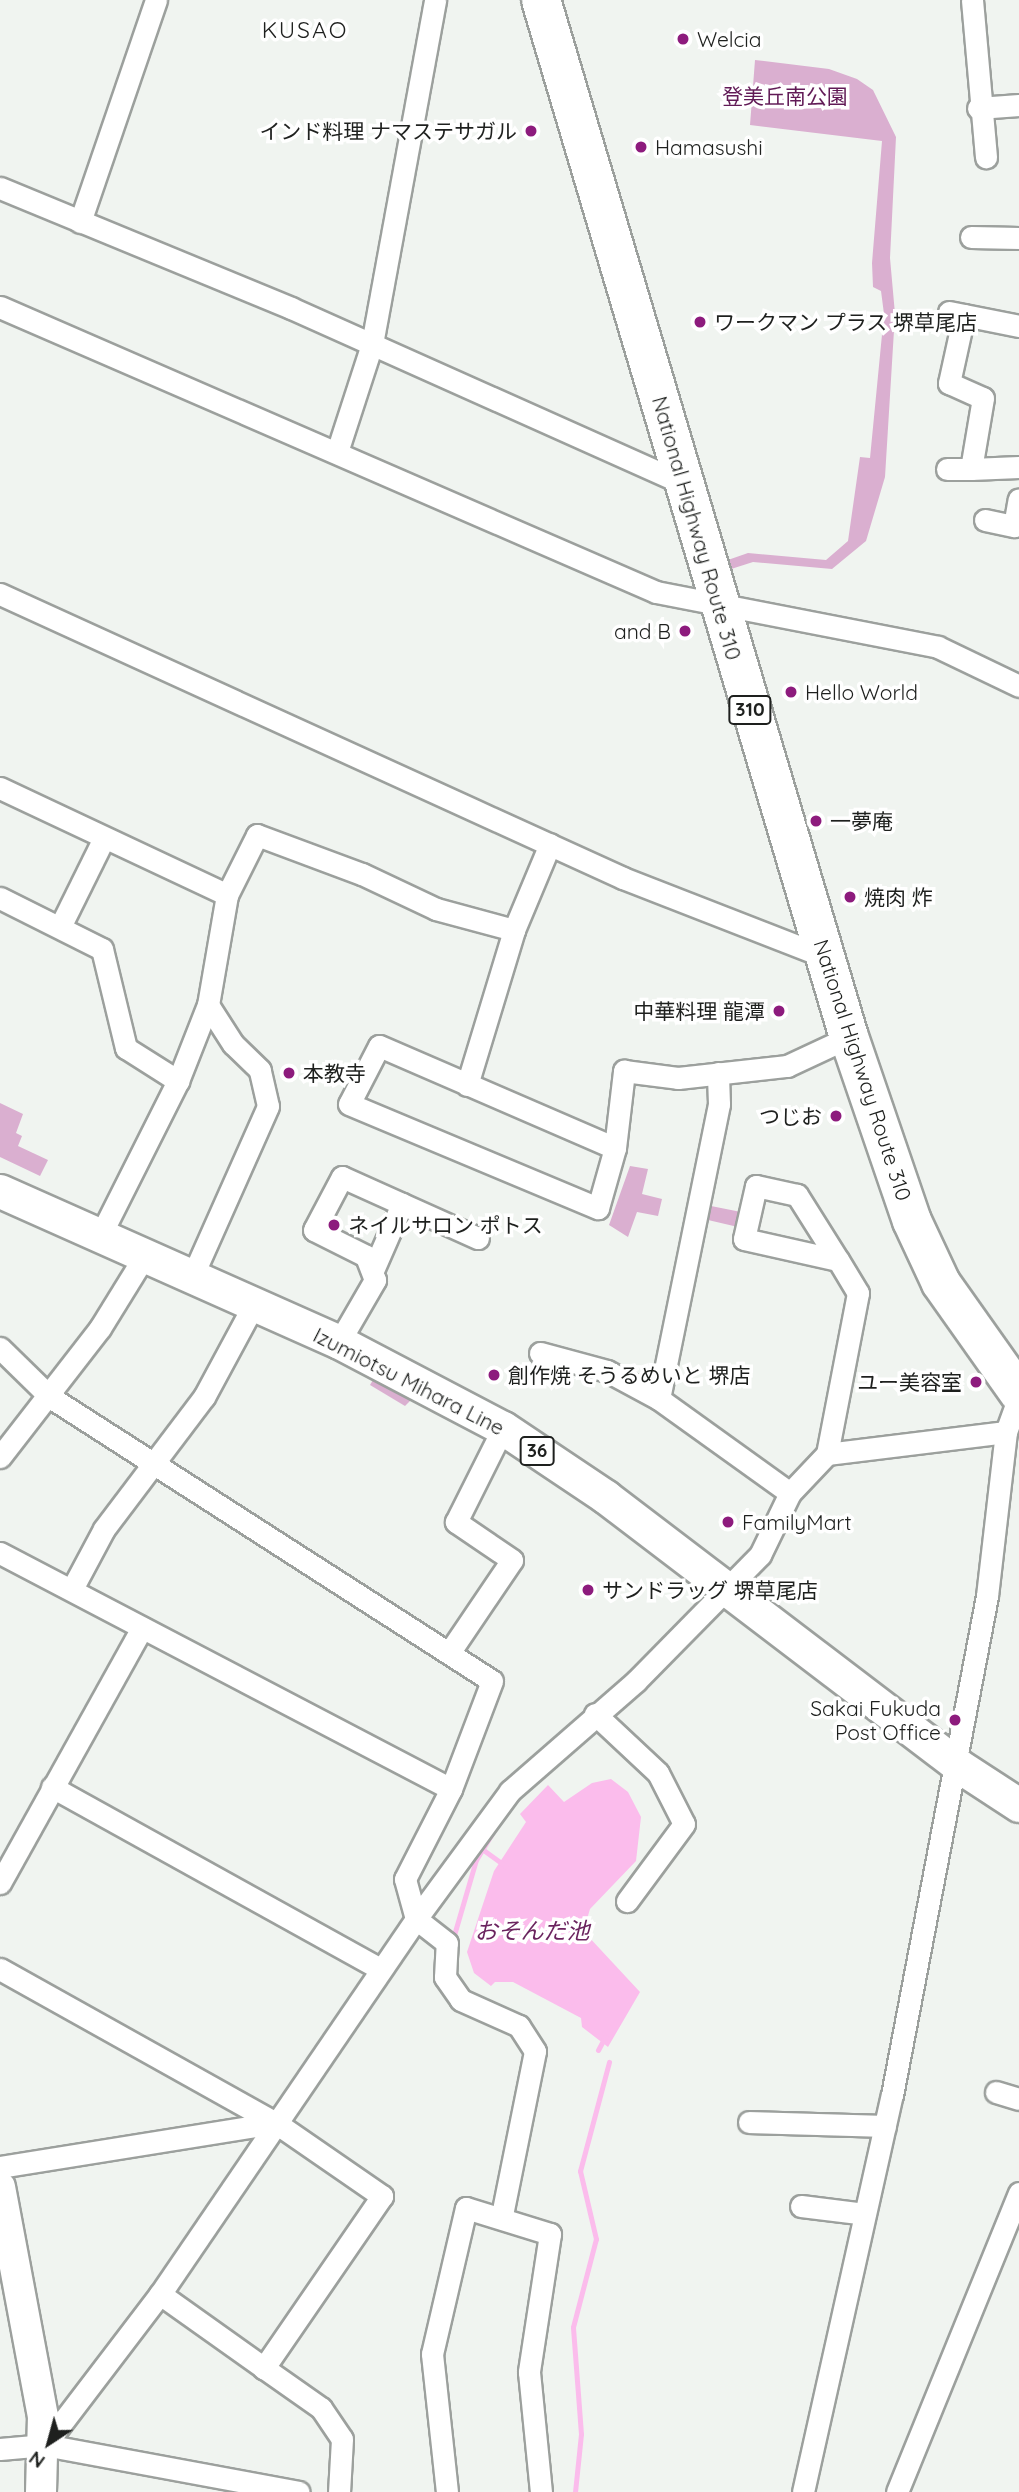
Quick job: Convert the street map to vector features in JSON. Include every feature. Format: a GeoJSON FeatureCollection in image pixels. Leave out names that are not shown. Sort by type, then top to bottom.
{"type":"FeatureCollection","features":[{"type":"Feature","properties":{"kind":"highway","name":"National Highway Route 310"},"geometry":{"type":"LineString","coordinates":[[541,0],[719,607],[849,1037],[918,1234],[941,1283],[1019,1394]]}},
{"type":"Feature","properties":{"kind":"main road","name":"Izumiotsu Mihara Line"},"geometry":{"type":"LineString","coordinates":[[0,1191],[339,1342],[503,1428],[606,1497],[956,1764],[1019,1805]]}},
{"type":"Feature","properties":{"kind":"street"},"geometry":{"type":"LineString","coordinates":[[80,222],[156,0]]}},
{"type":"Feature","properties":{"kind":"street"},"geometry":{"type":"LineString","coordinates":[[337,452],[372,344],[435,0]]}},
{"type":"Feature","properties":{"kind":"street"},"geometry":{"type":"LineString","coordinates":[[972,0],[978,108],[986,157]]}},
{"type":"Feature","properties":{"kind":"street"},"geometry":{"type":"LineString","coordinates":[[978,108],[1019,105]]}},
{"type":"Feature","properties":{"kind":"street"},"geometry":{"type":"LineString","coordinates":[[0,188],[372,344],[683,483]]}},
{"type":"Feature","properties":{"kind":"street"},"geometry":{"type":"LineString","coordinates":[[971,237],[1019,238]]}},
{"type":"Feature","properties":{"kind":"street"},"geometry":{"type":"LineString","coordinates":[[0,307],[337,452],[528,540],[656,592],[719,607],[938,647],[1019,687]]}},
{"type":"Feature","properties":{"kind":"street"},"geometry":{"type":"LineString","coordinates":[[971,470],[983,398],[950,383],[956,313],[1019,326]]}},
{"type":"Feature","properties":{"kind":"street"},"geometry":{"type":"LineString","coordinates":[[947,469],[1019,467]]}},
{"type":"Feature","properties":{"kind":"street"},"geometry":{"type":"LineString","coordinates":[[985,520],[1014,526],[1019,499]]}},
{"type":"Feature","properties":{"kind":"street"},"geometry":{"type":"LineString","coordinates":[[0,594],[550,844],[826,957]]}},
{"type":"Feature","properties":{"kind":"street"},"geometry":{"type":"LineString","coordinates":[[0,788],[227,895]]}},
{"type":"Feature","properties":{"kind":"street"},"geometry":{"type":"LineString","coordinates":[[100,1236],[178,1081],[208,1005],[226,921],[227,895],[257,835],[362,874],[436,909],[514,930]]}},
{"type":"Feature","properties":{"kind":"street"},"geometry":{"type":"LineString","coordinates":[[61,925],[104,838]]}},
{"type":"Feature","properties":{"kind":"street"},"geometry":{"type":"LineString","coordinates":[[467,1084],[514,930],[550,844]]}},
{"type":"Feature","properties":{"kind":"street"},"geometry":{"type":"LineString","coordinates":[[0,898],[61,925],[102,949],[126,1048],[178,1081]]}},
{"type":"Feature","properties":{"kind":"street"},"geometry":{"type":"LineString","coordinates":[[192,1277],[268,1106],[260,1070],[233,1044],[208,1005]]}},
{"type":"Feature","properties":{"kind":"street"},"geometry":{"type":"LineString","coordinates":[[615,1148],[379,1046],[349,1104],[598,1208],[615,1148],[624,1071],[678,1078],[786,1066],[849,1037]]}},
{"type":"Feature","properties":{"kind":"street"},"geometry":{"type":"LineString","coordinates":[[659,1399],[719,1104],[718,1073]]}},
{"type":"Feature","properties":{"kind":"street"},"geometry":{"type":"LineString","coordinates":[[374,1268],[366,1256],[314,1230],[342,1177],[478,1238]]}},
{"type":"Feature","properties":{"kind":"street"},"geometry":{"type":"LineString","coordinates":[[46,2445],[160,2294],[381,1969],[510,1791],[595,1714],[636,1681],[729,1589],[760,1555],[790,1493],[827,1454],[858,1293],[838,1260],[797,1195],[756,1186],[744,1239],[838,1260]]}},
{"type":"Feature","properties":{"kind":"street"},"geometry":{"type":"LineString","coordinates":[[339,1342],[368,1294],[374,1268],[402,1204]]}},
{"type":"Feature","properties":{"kind":"street"},"geometry":{"type":"LineString","coordinates":[[0,1457],[50,1396],[145,1255]]}},
{"type":"Feature","properties":{"kind":"street"},"geometry":{"type":"LineString","coordinates":[[72,1589],[104,1529],[204,1397],[254,1304]]}},
{"type":"Feature","properties":{"kind":"street"},"geometry":{"type":"LineString","coordinates":[[0,1348],[50,1396],[492,1681],[451,1789],[405,1879],[416,1919],[447,1944],[445,1977],[461,2000],[519,2026],[536,2051],[502,2215]]}},
{"type":"Feature","properties":{"kind":"street"},"geometry":{"type":"LineString","coordinates":[[540,1353],[607,1371],[659,1399],[790,1493]]}},
{"type":"Feature","properties":{"kind":"street"},"geometry":{"type":"LineString","coordinates":[[803,2492],[885,2126],[987,1596],[1006,1432],[1019,1394]]}},
{"type":"Feature","properties":{"kind":"street"},"geometry":{"type":"LineString","coordinates":[[449,1653],[512,1560],[456,1522],[503,1428]]}},
{"type":"Feature","properties":{"kind":"street"},"geometry":{"type":"LineString","coordinates":[[827,1454],[1006,1432]]}},
{"type":"Feature","properties":{"kind":"street"},"geometry":{"type":"LineString","coordinates":[[0,1553],[451,1789]]}},
{"type":"Feature","properties":{"kind":"street"},"geometry":{"type":"LineString","coordinates":[[0,1883],[142,1628]]}},
{"type":"Feature","properties":{"kind":"street"},"geometry":{"type":"LineString","coordinates":[[595,1714],[658,1773],[684,1824],[627,1901]]}},
{"type":"Feature","properties":{"kind":"street"},"geometry":{"type":"LineString","coordinates":[[52,1787],[381,1969]]}},
{"type":"Feature","properties":{"kind":"street"},"geometry":{"type":"LineString","coordinates":[[0,1969],[276,2123],[382,2196],[264,2368]]}},
{"type":"Feature","properties":{"kind":"street"},"geometry":{"type":"LineString","coordinates":[[996,2092],[1019,2099]]}},
{"type":"Feature","properties":{"kind":"street"},"geometry":{"type":"LineString","coordinates":[[749,2122],[885,2126]]}},
{"type":"Feature","properties":{"kind":"street"},"geometry":{"type":"LineString","coordinates":[[0,2167],[217,2129],[276,2123]]}},
{"type":"Feature","properties":{"kind":"street"},"geometry":{"type":"LineString","coordinates":[[0,2187],[46,2445],[41,2492]]}},
{"type":"Feature","properties":{"kind":"street"},"geometry":{"type":"LineString","coordinates":[[897,2492],[1019,2193]]}},
{"type":"Feature","properties":{"kind":"street"},"geometry":{"type":"LineString","coordinates":[[801,2206],[865,2214]]}},
{"type":"Feature","properties":{"kind":"street"},"geometry":{"type":"LineString","coordinates":[[447,2492],[432,2354],[466,2208],[502,2215],[550,2234],[529,2372],[541,2492]]}},
{"type":"Feature","properties":{"kind":"street"},"geometry":{"type":"LineString","coordinates":[[160,2294],[321,2408],[342,2439],[339,2492]]}},
{"type":"Feature","properties":{"kind":"street"},"geometry":{"type":"LineString","coordinates":[[0,2449],[46,2445],[299,2492]]}},
{"type":"Feature","properties":{"kind":"green space","name":"登美丘南公園"},"geometry":{"type":"Polygon","coordinates":[[[755,60],[829,69],[857,79],[873,90],[896,137],[890,258],[895,314],[885,477],[866,541],[832,569],[753,562],[728,570],[725,561],[748,553],[826,560],[848,541],[860,457],[870,458],[884,314],[881,291],[873,287],[872,263],[882,141],[750,125],[755,60]]]}},
{"type":"Feature","properties":{"kind":"green space"},"geometry":{"type":"Polygon","coordinates":[[[0,1103],[23,1114],[16,1133],[22,1136],[18,1146],[48,1160],[40,1176],[0,1157],[0,1103]]]}},
{"type":"Feature","properties":{"kind":"green space"},"geometry":{"type":"Polygon","coordinates":[[[630,1166],[648,1169],[642,1194],[662,1199],[658,1216],[637,1212],[628,1237],[609,1225],[630,1166]]]}},
{"type":"Feature","properties":{"kind":"green space"},"geometry":{"type":"Polygon","coordinates":[[[711,1206],[741,1212],[738,1227],[708,1220],[711,1206]]]}},
{"type":"Feature","properties":{"kind":"green space"},"geometry":{"type":"Polygon","coordinates":[[[377,1373],[418,1393],[405,1406],[370,1385],[377,1373]]]}},
{"type":"Feature","properties":{"kind":"water","name":"おそんだ池"},"geometry":{"type":"Polygon","coordinates":[[[611,1779],[628,1792],[641,1817],[636,1861],[590,1909],[585,1926],[587,1935],[640,1992],[608,2047],[582,2027],[581,2018],[513,1982],[495,1982],[491,1986],[474,1973],[467,1952],[494,1871],[526,1822],[520,1814],[548,1785],[564,1802],[592,1783],[611,1779]]]}},
{"type":"Feature","properties":{"kind":"waterway"},"geometry":{"type":"LineString","coordinates":[[454,1935],[476,1860],[494,1830]]}},
{"type":"Feature","properties":{"kind":"waterway"},"geometry":{"type":"LineString","coordinates":[[482,1849],[505,1866]]}},
{"type":"Feature","properties":{"kind":"waterway"},"geometry":{"type":"LineString","coordinates":[[598,2050],[605,2037]]}},
{"type":"Feature","properties":{"kind":"waterway"},"geometry":{"type":"LineString","coordinates":[[575,2492],[581,2434],[573,2327],[596,2239],[580,2171],[609,2062]]}},
{"type":"Feature","properties":{"kind":"place","name":"Welcia"},"geometry":{"type":"Point","coordinates":[683,39]}},
{"type":"Feature","properties":{"kind":"place","name":"インド料理 ナマステサガル"},"geometry":{"type":"Point","coordinates":[531,131]}},
{"type":"Feature","properties":{"kind":"place","name":"Hamasushi"},"geometry":{"type":"Point","coordinates":[641,147]}},
{"type":"Feature","properties":{"kind":"place","name":"ワークマン プラス 堺草尾店"},"geometry":{"type":"Point","coordinates":[700,322]}},
{"type":"Feature","properties":{"kind":"place","name":"and B"},"geometry":{"type":"Point","coordinates":[685,631]}},
{"type":"Feature","properties":{"kind":"place","name":"Hello World"},"geometry":{"type":"Point","coordinates":[791,692]}},
{"type":"Feature","properties":{"kind":"place","name":"一夢庵"},"geometry":{"type":"Point","coordinates":[816,821]}},
{"type":"Feature","properties":{"kind":"place","name":"焼肉 炸"},"geometry":{"type":"Point","coordinates":[850,897]}},
{"type":"Feature","properties":{"kind":"place","name":"中華料理 龍潭"},"geometry":{"type":"Point","coordinates":[779,1011]}},
{"type":"Feature","properties":{"kind":"place","name":"本教寺"},"geometry":{"type":"Point","coordinates":[289,1073]}},
{"type":"Feature","properties":{"kind":"place","name":"つじお"},"geometry":{"type":"Point","coordinates":[836,1116]}},
{"type":"Feature","properties":{"kind":"place","name":"ネイルサロン ポトス"},"geometry":{"type":"Point","coordinates":[334,1225]}},
{"type":"Feature","properties":{"kind":"place","name":"創作焼 そうるめいと 堺店"},"geometry":{"type":"Point","coordinates":[494,1375]}},
{"type":"Feature","properties":{"kind":"place","name":"ユー美容室"},"geometry":{"type":"Point","coordinates":[976,1382]}},
{"type":"Feature","properties":{"kind":"place","name":"FamilyMart"},"geometry":{"type":"Point","coordinates":[728,1522]}},
{"type":"Feature","properties":{"kind":"place","name":"サンドラッグ 堺草尾店"},"geometry":{"type":"Point","coordinates":[588,1590]}},
{"type":"Feature","properties":{"kind":"place","name":"Sakai Fukuda Post Office"},"geometry":{"type":"Point","coordinates":[955,1720]}},
{"type":"Feature","properties":{"kind":"district","name":"KUSAO"},"geometry":{"type":"Point","coordinates":[305,30]}}]}
